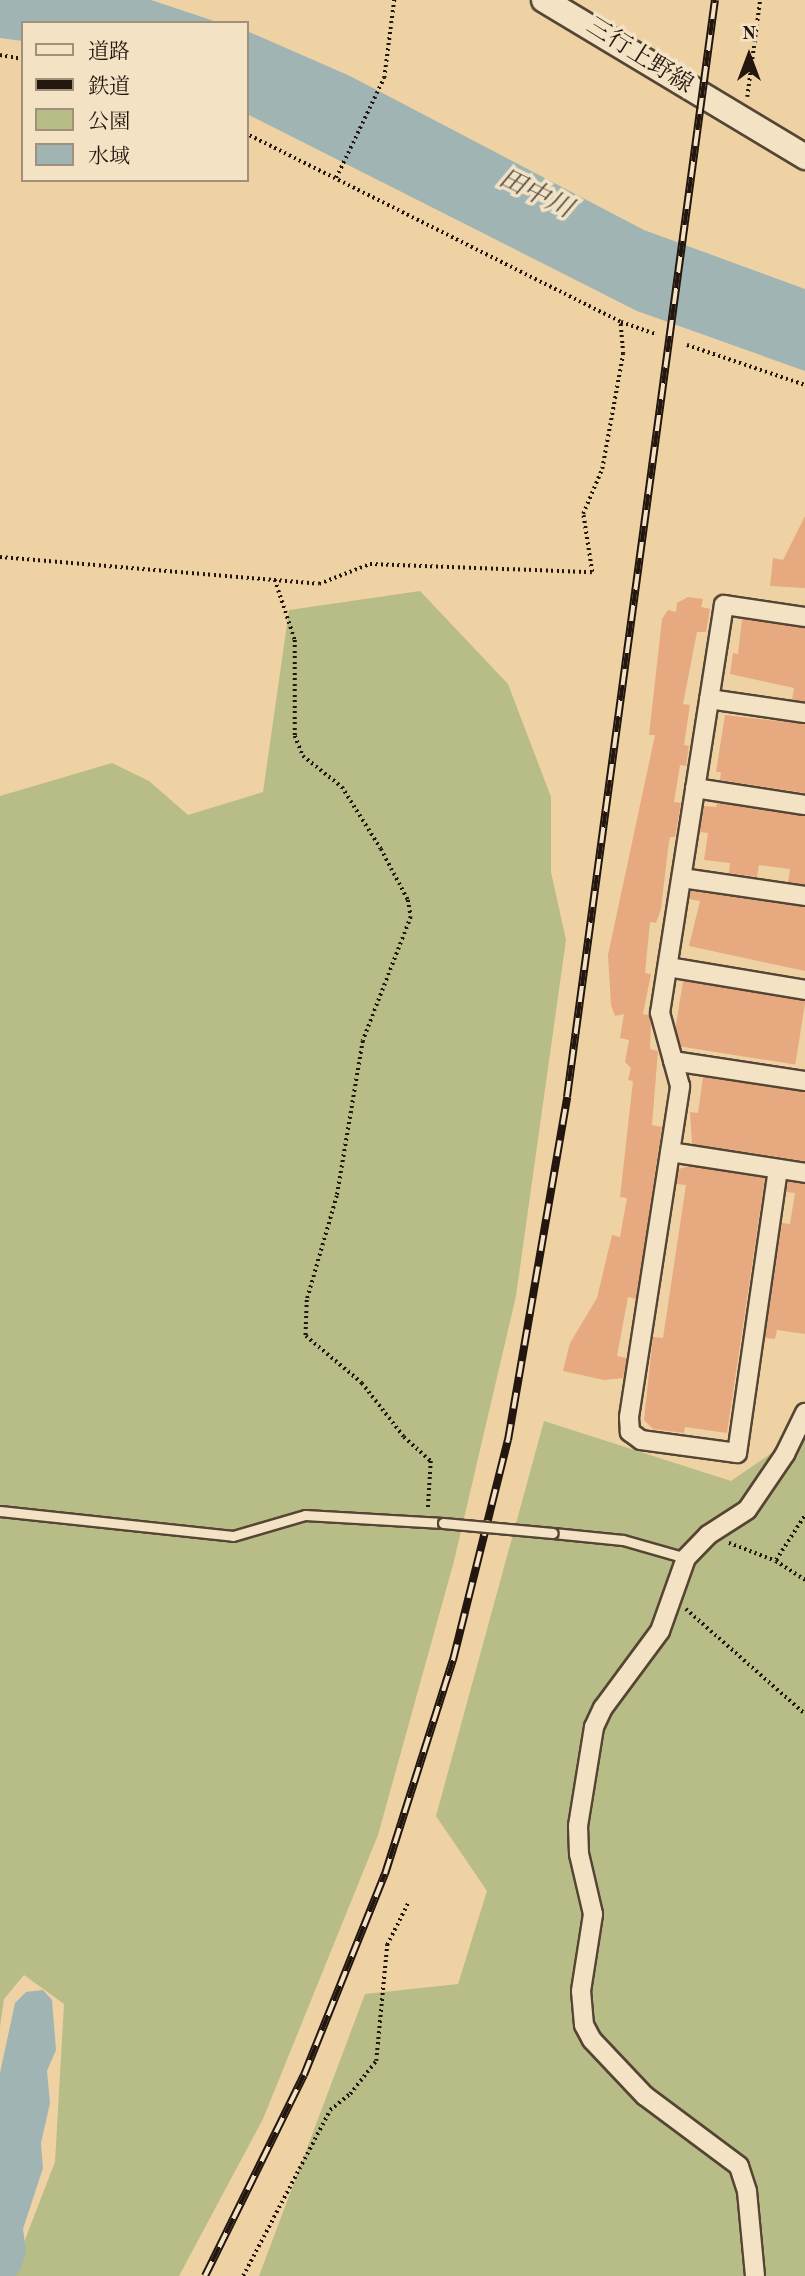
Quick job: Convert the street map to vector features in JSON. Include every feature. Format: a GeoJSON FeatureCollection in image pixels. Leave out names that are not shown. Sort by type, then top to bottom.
{"type":"FeatureCollection","features":[{"type":"Feature","properties":{"kind":"main road","name":"三行上野線"},"geometry":{"type":"LineString","coordinates":[[544,0],[805,157]]}},
{"type":"Feature","properties":{"kind":"street"},"geometry":{"type":"LineString","coordinates":[[778,1169],[737,1453],[641,1440],[630,1432],[629,1417],[680,1086],[660,1013],[724,605],[805,617]]}},
{"type":"Feature","properties":{"kind":"street"},"geometry":{"type":"LineString","coordinates":[[709,699],[805,713]]}},
{"type":"Feature","properties":{"kind":"street"},"geometry":{"type":"LineString","coordinates":[[695,788],[805,805]]}},
{"type":"Feature","properties":{"kind":"street"},"geometry":{"type":"LineString","coordinates":[[682,878],[805,896]]}},
{"type":"Feature","properties":{"kind":"street"},"geometry":{"type":"LineString","coordinates":[[668,967],[805,989]]}},
{"type":"Feature","properties":{"kind":"street"},"geometry":{"type":"LineString","coordinates":[[673,1061],[805,1081]]}},
{"type":"Feature","properties":{"kind":"street"},"geometry":{"type":"LineString","coordinates":[[670,1152],[805,1173]]}},
{"type":"Feature","properties":{"kind":"street"},"geometry":{"type":"LineString","coordinates":[[755,2276],[747,2191],[740,2166],[645,2096],[592,2040],[581,2010],[593,1914],[579,1854],[578,1826],[594,1727],[603,1708],[660,1631],[674,1600],[686,1558],[712,1533],[747,1510],[759,1496],[805,1413]]}},
{"type":"Feature","properties":{"kind":"lane"},"geometry":{"type":"LineString","coordinates":[[0,1511],[233,1536],[305,1515],[443,1523],[623,1540],[686,1558]]}},
{"type":"Feature","properties":{"kind":"path"},"geometry":{"type":"LineString","coordinates":[[336,177],[383,78],[394,0]]}},
{"type":"Feature","properties":{"kind":"path"},"geometry":{"type":"LineString","coordinates":[[743,120],[760,0]]}},
{"type":"Feature","properties":{"kind":"path"},"geometry":{"type":"LineString","coordinates":[[0,55],[21,59]]}},
{"type":"Feature","properties":{"kind":"path"},"geometry":{"type":"LineString","coordinates":[[248,134],[620,322],[656,334]]}},
{"type":"Feature","properties":{"kind":"path"},"geometry":{"type":"LineString","coordinates":[[0,557],[319,584],[370,564],[592,572],[583,514],[602,469],[623,354],[620,322]]}},
{"type":"Feature","properties":{"kind":"path"},"geometry":{"type":"LineString","coordinates":[[687,345],[805,385]]}},
{"type":"Feature","properties":{"kind":"path"},"geometry":{"type":"LineString","coordinates":[[275,580],[295,640],[295,736],[303,756],[342,787],[382,849],[408,900],[411,917],[363,1041],[337,1196],[307,1300],[306,1336],[362,1383],[404,1437],[431,1461],[427,1522]]}},
{"type":"Feature","properties":{"kind":"path"},"geometry":{"type":"LineString","coordinates":[[776,1561],[805,1515]]}},
{"type":"Feature","properties":{"kind":"path"},"geometry":{"type":"LineString","coordinates":[[712,1533],[715,1538],[776,1561],[805,1580]]}},
{"type":"Feature","properties":{"kind":"path"},"geometry":{"type":"LineString","coordinates":[[674,1600],[805,1714]]}},
{"type":"Feature","properties":{"kind":"path"},"geometry":{"type":"LineString","coordinates":[[243,2276],[330,2110],[350,2094],[376,2062],[387,1945],[408,1903]]}},
{"type":"Feature","properties":{"kind":"green space"},"geometry":{"type":"Polygon","coordinates":[[[420,591],[508,684],[551,797],[551,872],[566,940],[516,1296],[454,1561],[378,1835],[263,2119],[179,2276],[11,2276],[55,2162],[64,2004],[24,1975],[4,1999],[0,2027],[0,796],[112,763],[149,781],[188,815],[263,792],[289,610],[420,591]]]}},
{"type":"Feature","properties":{"kind":"green space"},"geometry":{"type":"Polygon","coordinates":[[[544,1421],[731,1481],[805,1430],[805,2276],[259,2276],[365,1994],[458,1984],[487,1891],[436,1816],[544,1421]]]}},
{"type":"Feature","properties":{"kind":"water"},"geometry":{"type":"Polygon","coordinates":[[[0,0],[151,0],[214,21],[21,21],[21,41],[0,38],[0,0]]]}},
{"type":"Feature","properties":{"kind":"water","name":"田中川"},"geometry":{"type":"Polygon","coordinates":[[[248,31],[350,76],[644,230],[805,289],[805,371],[637,311],[248,115],[248,31]]]}},
{"type":"Feature","properties":{"kind":"water"},"geometry":{"type":"Polygon","coordinates":[[[43,1990],[52,2000],[56,2050],[47,2071],[50,2103],[41,2143],[43,2168],[23,2229],[26,2251],[21,2269],[15,2276],[0,2276],[0,2073],[15,2003],[26,1992],[43,1990]]]}},
{"type":"Feature","properties":{"kind":"building"},"geometry":{"type":"Polygon","coordinates":[[[805,516],[805,588],[770,586],[773,558],[783,560],[805,516]]]}},
{"type":"Feature","properties":{"kind":"building"},"geometry":{"type":"Polygon","coordinates":[[[688,597],[703,599],[701,607],[710,609],[706,632],[697,632],[683,704],[690,705],[684,745],[689,746],[686,766],[680,765],[674,802],[681,803],[675,837],[670,837],[661,909],[656,923],[650,922],[645,973],[651,974],[643,1014],[649,1015],[651,1024],[650,1049],[658,1051],[652,1125],[662,1127],[636,1299],[628,1297],[617,1356],[627,1358],[623,1378],[604,1380],[563,1371],[570,1343],[597,1298],[612,1235],[620,1237],[627,1198],[620,1197],[633,1081],[628,1080],[631,1068],[625,1062],[629,1040],[620,1038],[624,1014],[615,1016],[611,1005],[608,955],[655,735],[649,735],[662,619],[668,610],[676,612],[677,603],[688,597]]]}},
{"type":"Feature","properties":{"kind":"building"},"geometry":{"type":"Polygon","coordinates":[[[742,619],[805,628],[805,702],[792,700],[794,688],[730,674],[733,653],[738,654],[742,619]]]}},
{"type":"Feature","properties":{"kind":"building"},"geometry":{"type":"Polygon","coordinates":[[[725,715],[805,724],[805,793],[720,780],[721,772],[716,772],[725,715]]]}},
{"type":"Feature","properties":{"kind":"building"},"geometry":{"type":"Polygon","coordinates":[[[717,803],[805,816],[805,885],[788,882],[790,869],[759,865],[757,877],[729,873],[730,863],[704,860],[708,833],[700,832],[704,806],[716,807],[717,803]]]}},
{"type":"Feature","properties":{"kind":"building"},"geometry":{"type":"Polygon","coordinates":[[[691,891],[805,907],[805,971],[689,946],[700,901],[689,899],[691,891]]]}},
{"type":"Feature","properties":{"kind":"building"},"geometry":{"type":"Polygon","coordinates":[[[683,981],[805,1000],[795,1065],[673,1045],[683,981]]]}},
{"type":"Feature","properties":{"kind":"building"},"geometry":{"type":"Polygon","coordinates":[[[703,1077],[805,1092],[805,1161],[692,1144],[690,1112],[698,1113],[703,1077]]]}},
{"type":"Feature","properties":{"kind":"building"},"geometry":{"type":"Polygon","coordinates":[[[689,1166],[765,1178],[727,1433],[685,1427],[684,1433],[653,1429],[644,1420],[653,1337],[663,1338],[686,1185],[676,1184],[679,1169],[689,1166]]]}},
{"type":"Feature","properties":{"kind":"building"},"geometry":{"type":"Polygon","coordinates":[[[788,1182],[805,1184],[805,1334],[777,1330],[775,1339],[765,1338],[782,1223],[790,1224],[795,1193],[786,1192],[788,1182]]]}},
{"type":"Feature","properties":{"kind":"railway"},"geometry":{"type":"LineString","coordinates":[[205,2276],[304,2075],[385,1874],[453,1660],[508,1440],[567,1097],[715,0]]}}]}
